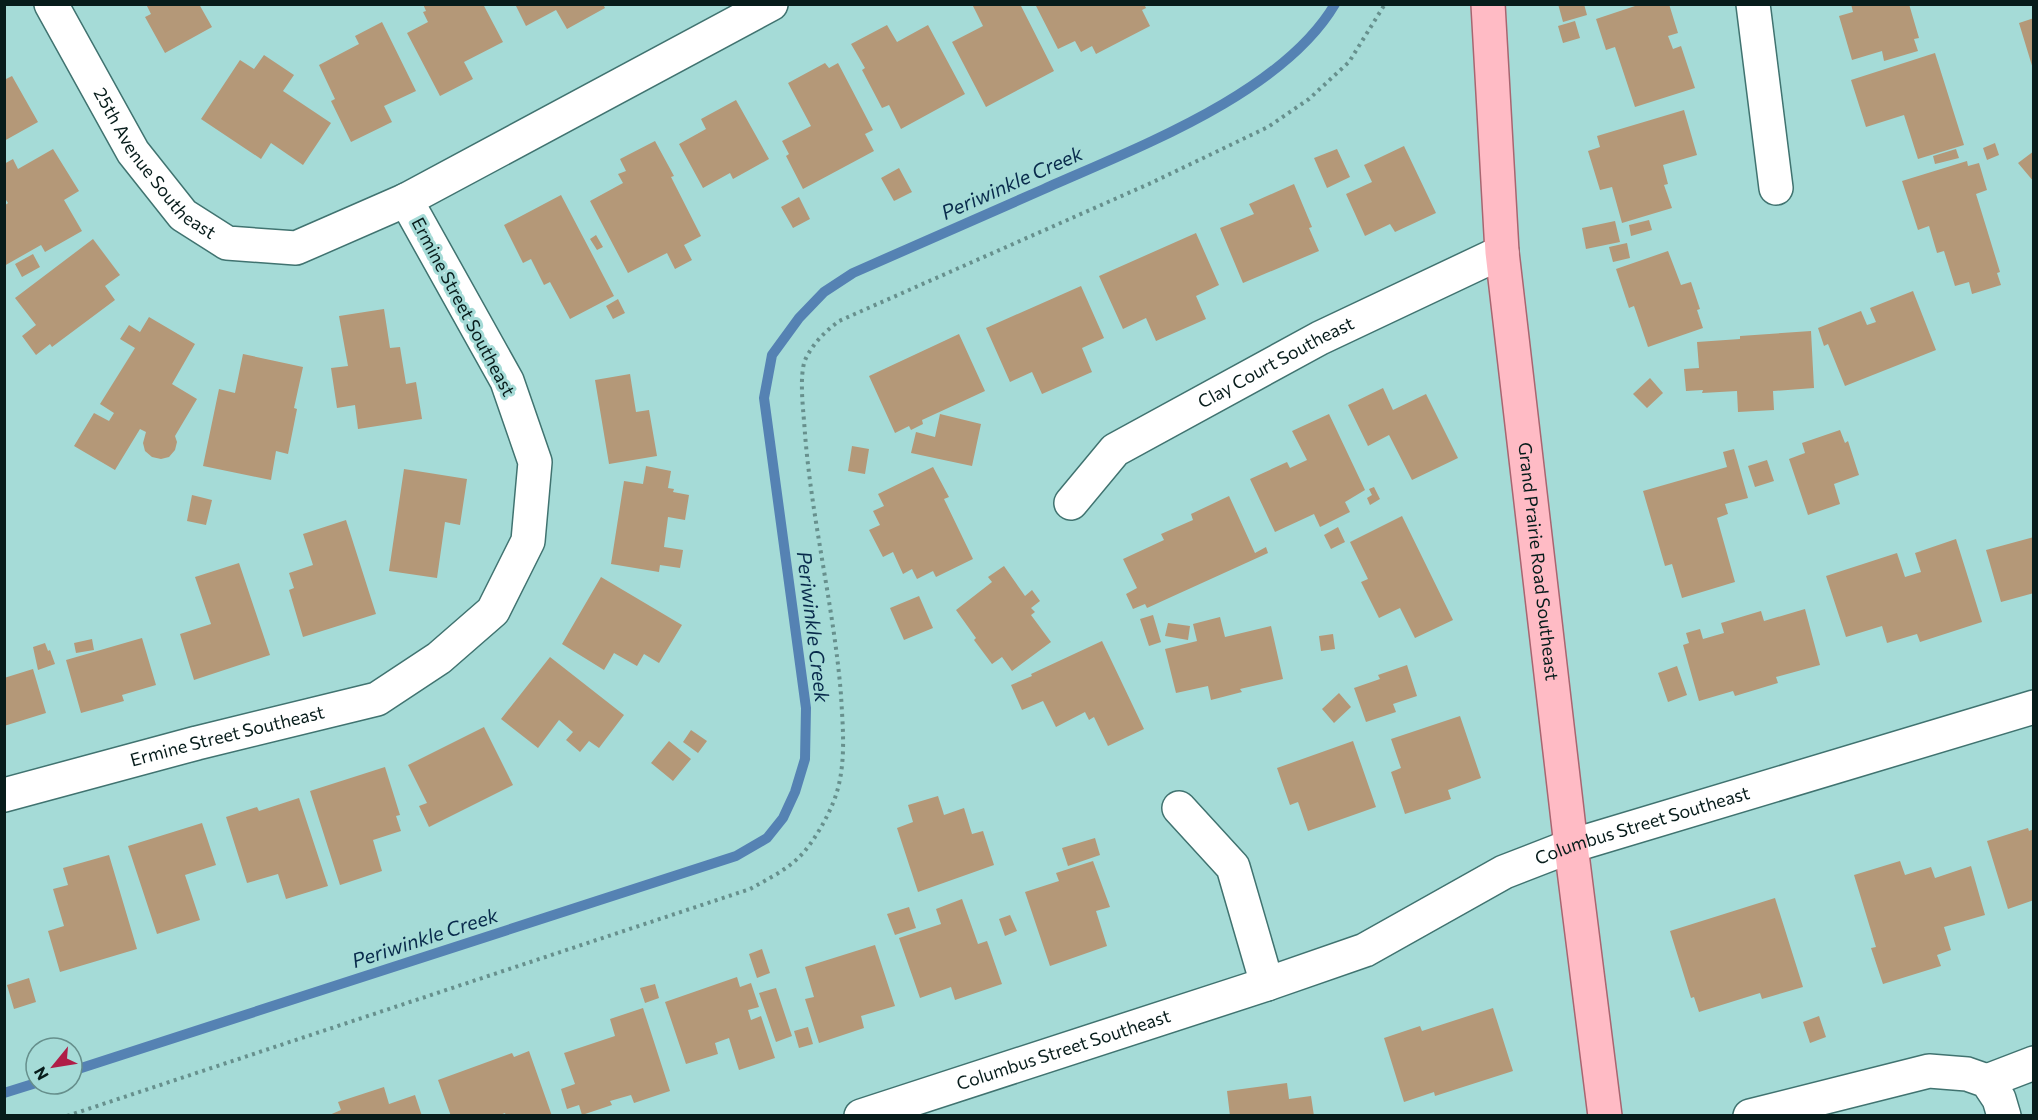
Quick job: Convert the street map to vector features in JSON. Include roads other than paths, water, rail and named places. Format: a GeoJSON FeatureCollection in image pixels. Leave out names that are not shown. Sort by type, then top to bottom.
{"type":"FeatureCollection","features":[{"type":"Feature","properties":{"kind":"main road","name":"Grand Prairie Road Southeast"},"geometry":{"type":"LineString","coordinates":[[1488,4],[1502,252],[1605,1116]]}},
{"type":"Feature","properties":{"kind":"street","name":"25th Avenue Southeast"},"geometry":{"type":"LineString","coordinates":[[51,4],[133,152],[183,215],[227,243],[296,248],[406,200]]}},
{"type":"Feature","properties":{"kind":"street","name":"Ermine Street Southeast"},"geometry":{"type":"LineString","coordinates":[[4,795],[197,743],[377,699],[439,658],[493,611],[528,541],[535,462],[507,381],[406,200],[771,4]]}},
{"type":"Feature","properties":{"kind":"street"},"geometry":{"type":"LineString","coordinates":[[1753,4],[1776,188]]}},
{"type":"Feature","properties":{"kind":"street","name":"Clay Court Southeast"},"geometry":{"type":"LineString","coordinates":[[1071,503],[1115,450],[1320,338],[1502,252]]}},
{"type":"Feature","properties":{"kind":"street","name":"Columbus Street Southeast"},"geometry":{"type":"LineString","coordinates":[[861,1116],[1365,950],[1504,872],[1571,846],[2034,706]]}},
{"type":"Feature","properties":{"kind":"street"},"geometry":{"type":"LineString","coordinates":[[1179,808],[1233,867],[1267,984]]}},
{"type":"Feature","properties":{"kind":"street"},"geometry":{"type":"LineString","coordinates":[[1987,1081],[2034,1063]]}},
{"type":"Feature","properties":{"kind":"street"},"geometry":{"type":"LineString","coordinates":[[1750,1116],[1929,1071],[1967,1074],[1987,1081],[2000,1099],[2004,1116]]}},
{"type":"Feature","properties":{"kind":"waterway","name":"Periwinkle Creek"},"geometry":{"type":"LineString","coordinates":[[84,1067],[736,856],[767,838],[783,818],[795,792],[805,759],[806,708],[764,398],[772,355],[799,318],[824,292],[853,273],[1121,155],[1204,115],[1244,91],[1280,65],[1311,36],[1335,4]]}},
{"type":"Feature","properties":{"kind":"waterway","name":"Periwinkle Creek"},"geometry":{"type":"LineString","coordinates":[[4,1093],[24,1087]]}}]}
